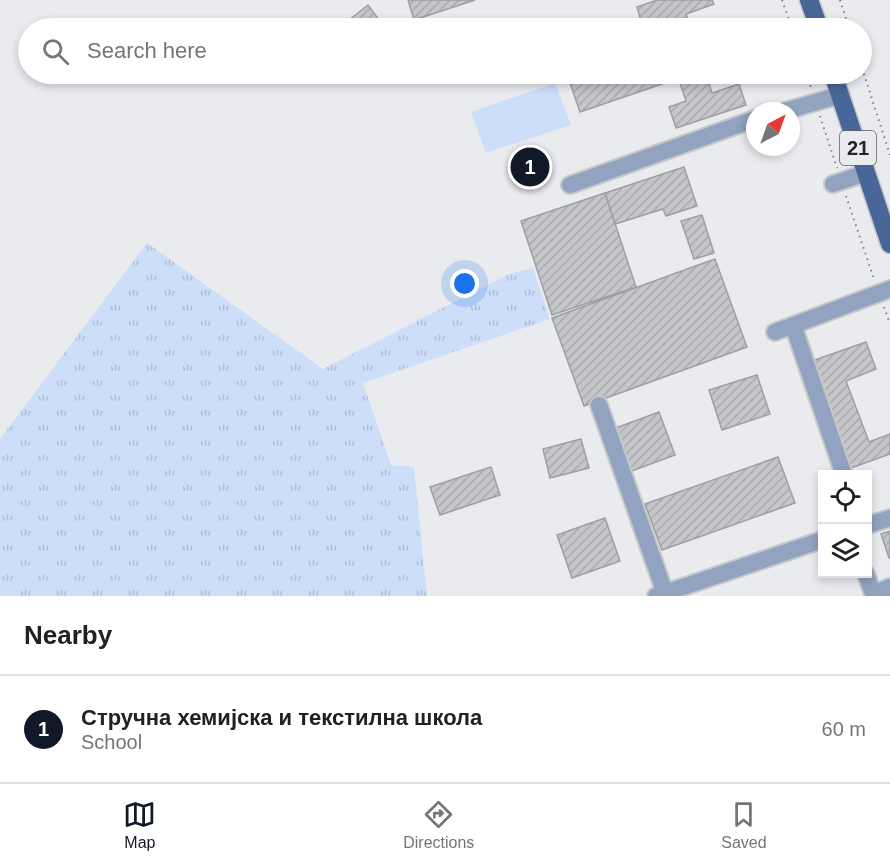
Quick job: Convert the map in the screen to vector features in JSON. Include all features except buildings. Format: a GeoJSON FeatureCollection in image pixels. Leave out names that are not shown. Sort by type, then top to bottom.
{"type":"FeatureCollection","features":[{"type":"Feature","properties":{"kind":"main road"},"geometry":{"type":"LineString","coordinates":[[809,0],[815,18]]}},
{"type":"Feature","properties":{"kind":"main road","name":"21"},"geometry":{"type":"LineString","coordinates":[[836,84],[890,244]]}},
{"type":"Feature","properties":{"kind":"lane"},"geometry":{"type":"LineString","coordinates":[[800,107],[840,95]]}},
{"type":"Feature","properties":{"kind":"lane"},"geometry":{"type":"LineString","coordinates":[[570,185],[746,122]]}},
{"type":"Feature","properties":{"kind":"lane"},"geometry":{"type":"LineString","coordinates":[[837,182],[866,173]]}},
{"type":"Feature","properties":{"kind":"lane"},"geometry":{"type":"LineString","coordinates":[[775,333],[885,291]]}},
{"type":"Feature","properties":{"kind":"lane"},"geometry":{"type":"LineString","coordinates":[[793,325],[842,470]]}},
{"type":"Feature","properties":{"kind":"lane"},"geometry":{"type":"LineString","coordinates":[[599,405],[662,595],[818,541]]}},
{"type":"Feature","properties":{"kind":"lane"},"geometry":{"type":"LineString","coordinates":[[870,524],[890,518]]}},
{"type":"Feature","properties":{"kind":"lane"},"geometry":{"type":"LineString","coordinates":[[868,578],[873,594],[890,587]]}},
{"type":"Feature","properties":{"kind":"path"},"geometry":{"type":"LineString","coordinates":[[783,0],[789,18]]}},
{"type":"Feature","properties":{"kind":"path"},"geometry":{"type":"LineString","coordinates":[[840,0],[846,18]]}},
{"type":"Feature","properties":{"kind":"path"},"geometry":{"type":"LineString","coordinates":[[809,84],[837,182],[885,291],[890,324]]}},
{"type":"Feature","properties":{"kind":"path"},"geometry":{"type":"LineString","coordinates":[[866,84],[890,155]]}},
{"type":"Feature","properties":{"kind":"green space"},"geometry":{"type":"Polygon","coordinates":[[[555,84],[571,125],[486,153],[471,112],[555,84]]]}},
{"type":"Feature","properties":{"kind":"green space"},"geometry":{"type":"Polygon","coordinates":[[[147,243],[323,369],[509,274],[533,268],[550,319],[363,383],[391,465],[414,467],[427,596],[0,596],[0,439],[147,243]]]}},
{"type":"Feature","properties":{"kind":"place","name":"Стручна хемијска и текстилна школа"},"geometry":{"type":"Point","coordinates":[530,167]}}]}
